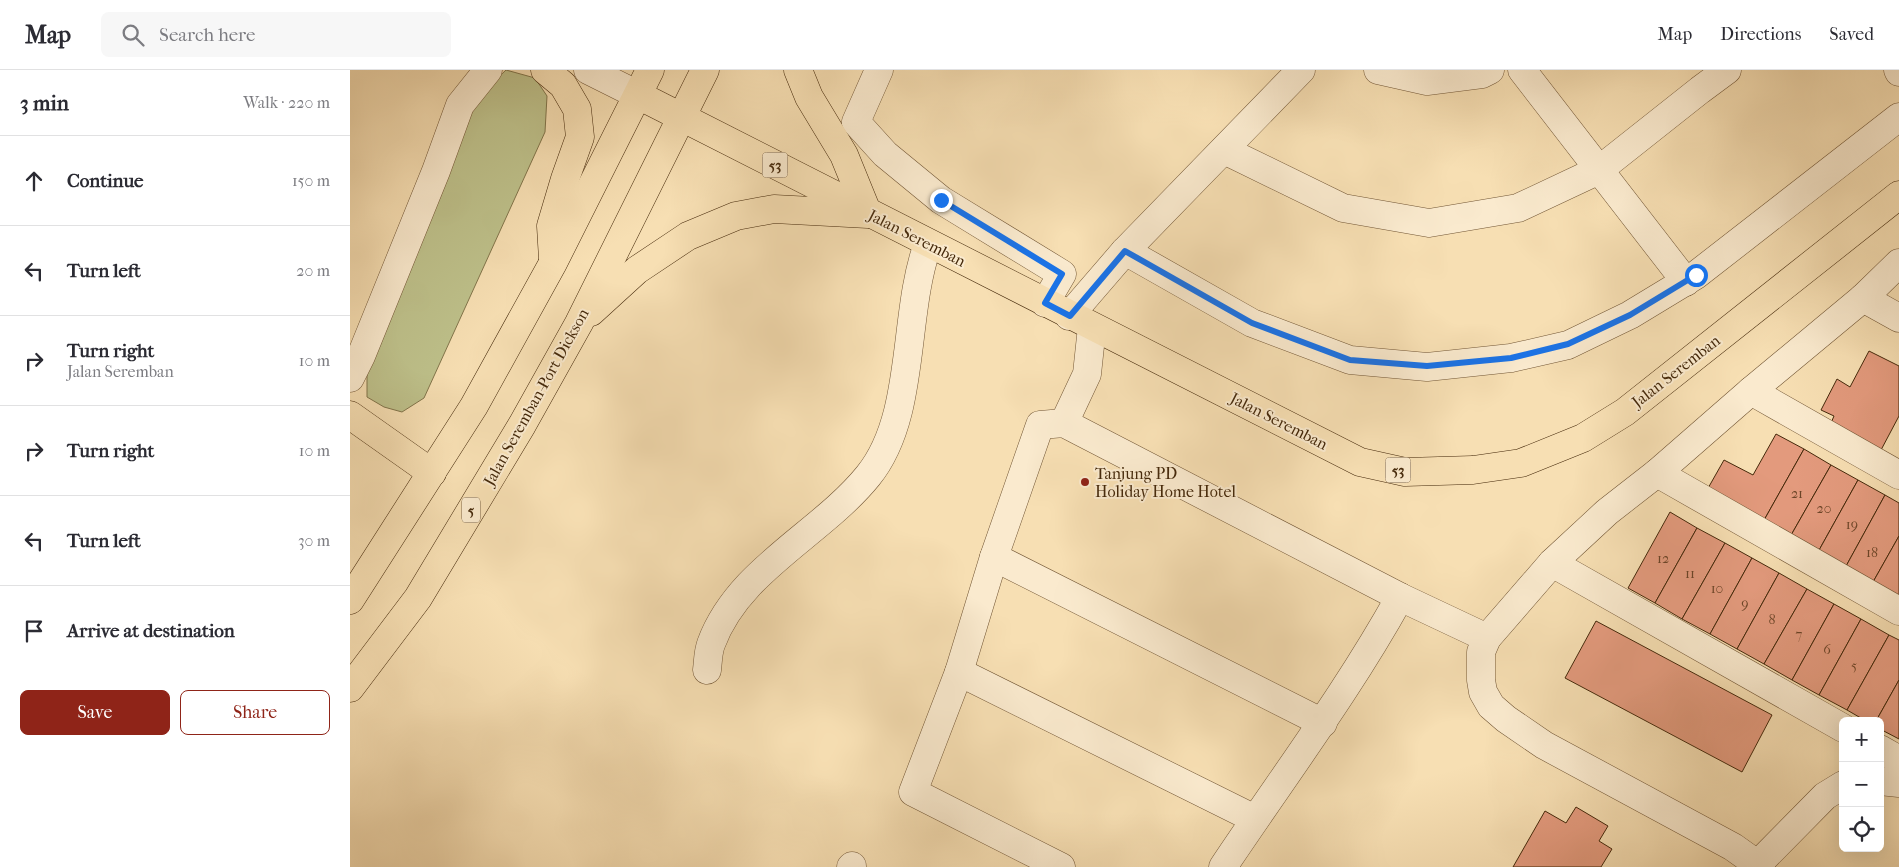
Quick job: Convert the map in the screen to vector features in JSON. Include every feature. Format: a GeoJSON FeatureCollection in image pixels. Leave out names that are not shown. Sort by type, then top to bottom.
{"type":"FeatureCollection","features":[{"type":"Feature","properties":{"kind":"main road"},"geometry":{"type":"LineString","coordinates":[[544,70],[563,85],[577,109],[580,137],[551,226],[553,263]]}},
{"type":"Feature","properties":{"kind":"main road"},"geometry":{"type":"LineString","coordinates":[[350,600],[474,406],[553,263],[650,70]]}},
{"type":"Feature","properties":{"kind":"main road","name":"5"},"geometry":{"type":"LineString","coordinates":[[682,117],[705,70]]}},
{"type":"Feature","properties":{"kind":"main road"},"geometry":{"type":"LineString","coordinates":[[578,323],[637,270],[688,236],[736,216],[774,209],[868,214],[844,155],[809,97],[798,70]]}},
{"type":"Feature","properties":{"kind":"main road","name":"Jalan Seremban"},"geometry":{"type":"LineString","coordinates":[[638,96],[1360,462],[1405,472],[1473,470],[1521,462],[1584,438],[1625,412],[1899,195]]}},
{"type":"Feature","properties":{"kind":"main road","name":"Jalan Seremban-Port Dickson"},"geometry":{"type":"LineString","coordinates":[[350,688],[418,598],[522,425],[578,323],[682,117]]}},
{"type":"Feature","properties":{"kind":"main road"},"geometry":{"type":"LineString","coordinates":[[350,415],[432,472]]}},
{"type":"Feature","properties":{"kind":"street"},"geometry":{"type":"LineString","coordinates":[[350,378],[361,356],[436,171],[460,105],[488,70]]}},
{"type":"Feature","properties":{"kind":"street"},"geometry":{"type":"LineString","coordinates":[[588,70],[638,96]]}},
{"type":"Feature","properties":{"kind":"street"},"geometry":{"type":"LineString","coordinates":[[1064,423],[1087,374],[1081,321],[1125,251],[1301,70]]}},
{"type":"Feature","properties":{"kind":"street"},"geometry":{"type":"LineString","coordinates":[[1378,70],[1427,81],[1482,74],[1490,70]]}},
{"type":"Feature","properties":{"kind":"street"},"geometry":{"type":"LineString","coordinates":[[1522,70],[1686,282]]}},
{"type":"Feature","properties":{"kind":"street"},"geometry":{"type":"LineString","coordinates":[[1224,150],[1343,208],[1428,223],[1518,208],[1599,170],[1727,70]]}},
{"type":"Feature","properties":{"kind":"street"},"geometry":{"type":"LineString","coordinates":[[872,75],[856,122],[886,154],[941,200],[1062,274],[1045,303]]}},
{"type":"Feature","properties":{"kind":"street"},"geometry":{"type":"LineString","coordinates":[[1125,251],[1252,323],[1350,360],[1427,366],[1511,358],[1568,344],[1630,315],[1686,282],[1899,117]]}},
{"type":"Feature","properties":{"kind":"street"},"geometry":{"type":"LineString","coordinates":[[707,670],[714,638],[725,618],[753,580],[843,503],[869,475],[890,439],[902,391],[920,270],[928,244]]}},
{"type":"Feature","properties":{"kind":"street"},"geometry":{"type":"LineString","coordinates":[[1839,787],[1825,796],[1760,865],[1733,847],[1544,745],[1506,718],[1491,706],[1483,692],[1481,652],[1487,638],[1552,563],[1607,512],[1657,474],[1751,391],[1863,298],[1899,263]]}},
{"type":"Feature","properties":{"kind":"street"},"geometry":{"type":"LineString","coordinates":[[1863,298],[1899,318]]}},
{"type":"Feature","properties":{"kind":"street"},"geometry":{"type":"LineString","coordinates":[[1751,391],[1899,475]]}},
{"type":"Feature","properties":{"kind":"street"},"geometry":{"type":"LineString","coordinates":[[1061,867],[913,792],[959,672],[994,557],[1040,425],[1064,423],[1400,597],[1487,638]]}},
{"type":"Feature","properties":{"kind":"street"},"geometry":{"type":"LineString","coordinates":[[1657,474],[1899,611]]}},
{"type":"Feature","properties":{"kind":"street"},"geometry":{"type":"LineString","coordinates":[[994,557],[1323,723]]}},
{"type":"Feature","properties":{"kind":"street"},"geometry":{"type":"LineString","coordinates":[[1552,563],[1839,726]]}},
{"type":"Feature","properties":{"kind":"street"},"geometry":{"type":"LineString","coordinates":[[1223,867],[1323,723],[1377,639],[1400,597]]}},
{"type":"Feature","properties":{"kind":"street"},"geometry":{"type":"LineString","coordinates":[[959,672],[1255,819]]}},
{"type":"Feature","properties":{"kind":"street"},"geometry":{"type":"LineString","coordinates":[[1884,752],[1899,760]]}},
{"type":"Feature","properties":{"kind":"street"},"geometry":{"type":"LineString","coordinates":[[1884,781],[1899,783]]}},
{"type":"Feature","properties":{"kind":"green space"},"geometry":{"type":"Polygon","coordinates":[[[506,70],[535,78],[547,96],[545,132],[424,398],[402,412],[384,407],[367,397],[367,365],[477,98],[506,70]]]}},
{"type":"Feature","properties":{"kind":"building"},"geometry":{"type":"Polygon","coordinates":[[[1869,351],[1899,366],[1899,416],[1881,450],[1831,423],[1834,416],[1821,410],[1837,379],[1850,387],[1869,351]]]}},
{"type":"Feature","properties":{"kind":"building"},"geometry":{"type":"Polygon","coordinates":[[[1776,434],[1804,449],[1763,522],[1707,490],[1724,460],[1753,475],[1776,434]]]}},
{"type":"Feature","properties":{"kind":"building"},"geometry":{"type":"Polygon","coordinates":[[[1804,449],[1831,465],[1790,537],[1763,522],[1804,449]]]}},
{"type":"Feature","properties":{"kind":"building"},"geometry":{"type":"Polygon","coordinates":[[[1831,465],[1858,480],[1818,552],[1790,537],[1831,465]]]}},
{"type":"Feature","properties":{"kind":"building"},"geometry":{"type":"Polygon","coordinates":[[[1858,480],[1885,495],[1845,568],[1818,552],[1858,480]]]}},
{"type":"Feature","properties":{"kind":"building"},"geometry":{"type":"Polygon","coordinates":[[[1885,495],[1899,503],[1899,536],[1873,582],[1845,568],[1885,495]]]}},
{"type":"Feature","properties":{"kind":"building"},"geometry":{"type":"Polygon","coordinates":[[[1670,512],[1697,528],[1655,603],[1628,588],[1670,512]]]}},
{"type":"Feature","properties":{"kind":"building"},"geometry":{"type":"Polygon","coordinates":[[[1697,528],[1725,543],[1682,619],[1655,603],[1697,528]]]}},
{"type":"Feature","properties":{"kind":"building"},"geometry":{"type":"Polygon","coordinates":[[[1899,536],[1899,597],[1873,582],[1899,536]]]}},
{"type":"Feature","properties":{"kind":"building"},"geometry":{"type":"Polygon","coordinates":[[[1725,543],[1752,558],[1710,634],[1682,619],[1725,543]]]}},
{"type":"Feature","properties":{"kind":"building"},"geometry":{"type":"Polygon","coordinates":[[[1752,558],[1779,573],[1737,649],[1710,634],[1752,558]]]}},
{"type":"Feature","properties":{"kind":"building"},"geometry":{"type":"Polygon","coordinates":[[[1779,573],[1807,589],[1764,664],[1737,649],[1779,573]]]}},
{"type":"Feature","properties":{"kind":"building"},"geometry":{"type":"Polygon","coordinates":[[[1807,589],[1834,604],[1792,680],[1764,664],[1807,589]]]}},
{"type":"Feature","properties":{"kind":"building"},"geometry":{"type":"Polygon","coordinates":[[[1834,604],[1861,619],[1819,695],[1792,680],[1834,604]]]}},
{"type":"Feature","properties":{"kind":"building"},"geometry":{"type":"Polygon","coordinates":[[[1861,619],[1889,635],[1847,710],[1819,695],[1861,619]]]}},
{"type":"Feature","properties":{"kind":"building"},"geometry":{"type":"Polygon","coordinates":[[[1596,621],[1772,715],[1742,772],[1565,678],[1596,621]]]}},
{"type":"Feature","properties":{"kind":"building"},"geometry":{"type":"Polygon","coordinates":[[[1889,635],[1899,640],[1899,680],[1878,717],[1859,717],[1847,710],[1889,635]]]}},
{"type":"Feature","properties":{"kind":"building"},"geometry":{"type":"Polygon","coordinates":[[[1899,680],[1899,739],[1884,731],[1884,717],[1878,717],[1899,680]]]}},
{"type":"Feature","properties":{"kind":"building"},"geometry":{"type":"Polygon","coordinates":[[[1576,807],[1608,826],[1599,841],[1612,849],[1601,867],[1513,867],[1545,811],[1566,823],[1576,807]]]}},
{"type":"Feature","properties":{"kind":"place","name":"Tanjung PD Holiday Home Hotel"},"geometry":{"type":"Point","coordinates":[1085,482]}},
{"type":"Feature","properties":{"kind":"route"},"geometry":{"type":"LineString","coordinates":[[941,200],[1062,274],[1045,303],[1070,316],[1125,251],[1252,323],[1350,360],[1427,366],[1511,358],[1568,344],[1630,315],[1696,275]]}}]}
